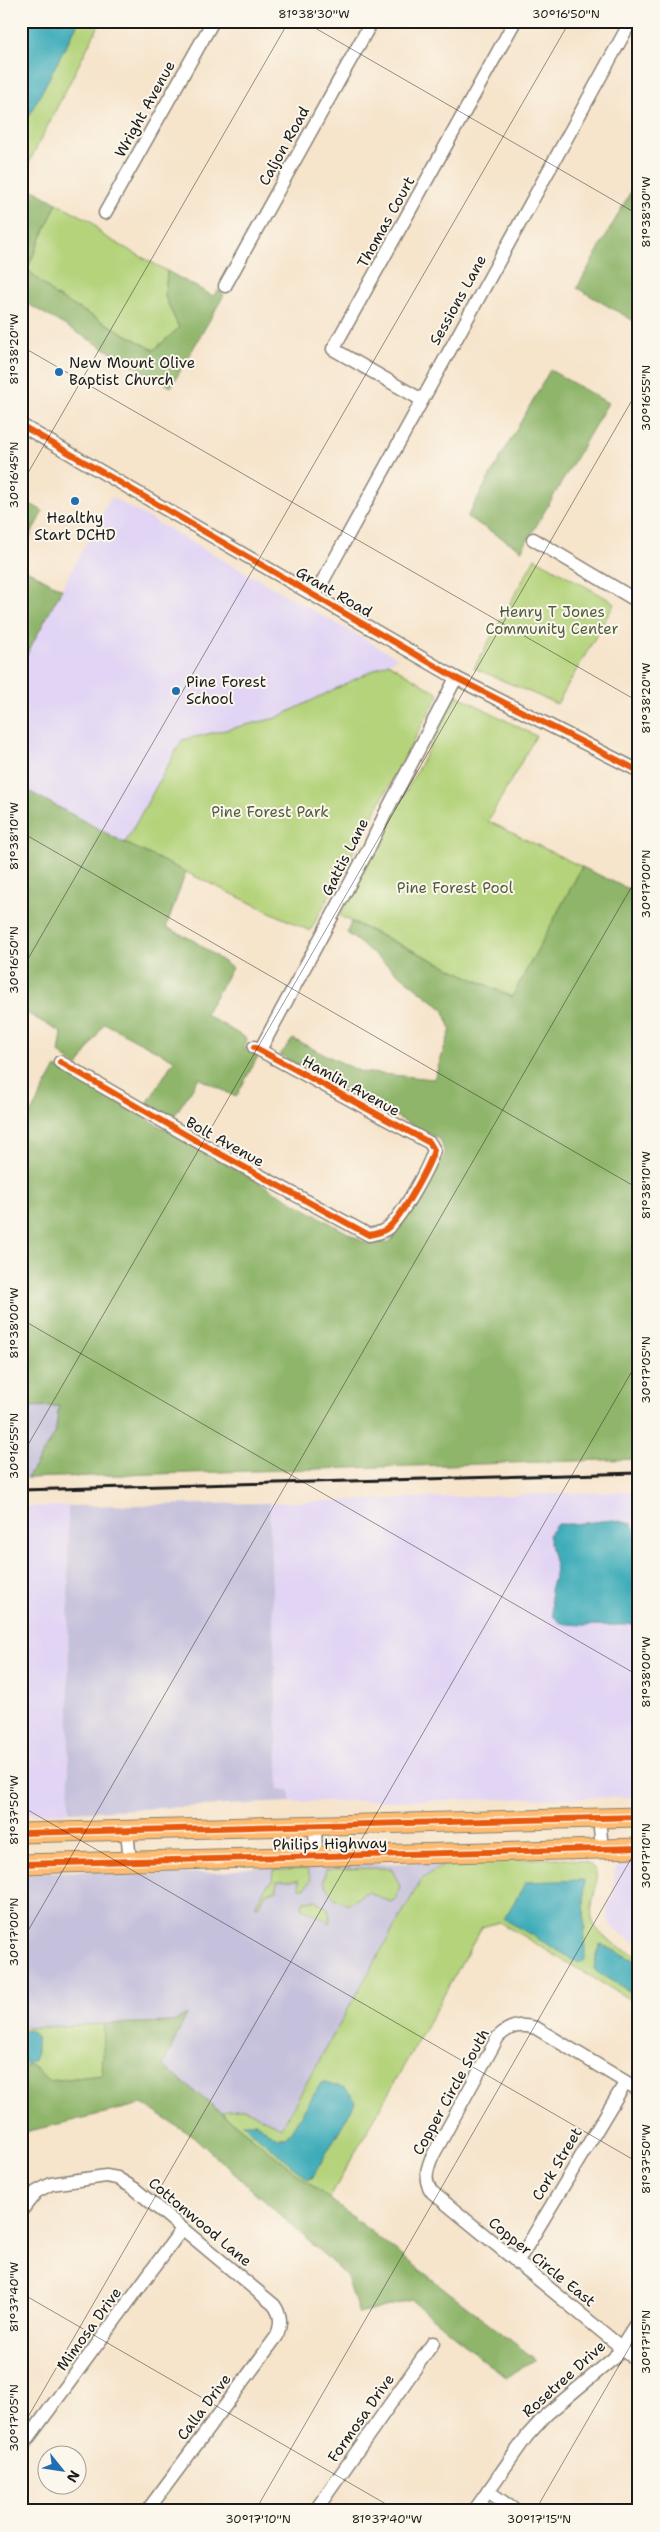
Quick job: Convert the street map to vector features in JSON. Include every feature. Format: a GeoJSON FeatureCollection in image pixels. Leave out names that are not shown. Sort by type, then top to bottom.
{"type":"FeatureCollection","features":[{"type":"Feature","properties":{"kind":"main road","name":"Philips Highway"},"geometry":{"type":"LineString","coordinates":[[21,1833],[639,1817]]}},
{"type":"Feature","properties":{"kind":"main road","name":"Philips Highway"},"geometry":{"type":"LineString","coordinates":[[21,1864],[639,1848]]}},
{"type":"Feature","properties":{"kind":"street","name":"Wright Avenue"},"geometry":{"type":"LineString","coordinates":[[105,213],[213,21]]}},
{"type":"Feature","properties":{"kind":"street","name":"Caljon Road"},"geometry":{"type":"LineString","coordinates":[[225,286],[372,21]]}},
{"type":"Feature","properties":{"kind":"street","name":"Thomas Court"},"geometry":{"type":"LineString","coordinates":[[422,400],[333,349],[515,21]]}},
{"type":"Feature","properties":{"kind":"street","name":"Sessions Lane"},"geometry":{"type":"LineString","coordinates":[[315,595],[631,21]]}},
{"type":"Feature","properties":{"kind":"street","name":"Grant Road"},"geometry":{"type":"LineString","coordinates":[[21,425],[456,678],[639,771]]}},
{"type":"Feature","properties":{"kind":"street"},"geometry":{"type":"LineString","coordinates":[[533,539],[639,602]]}},
{"type":"Feature","properties":{"kind":"street","name":"Gattis Lane"},"geometry":{"type":"LineString","coordinates":[[257,1048],[368,850],[456,678]]}},
{"type":"Feature","properties":{"kind":"street","name":"Hamlin Avenue"},"geometry":{"type":"LineString","coordinates":[[257,1048],[430,1144],[434,1150],[430,1163],[397,1217],[382,1232]]}},
{"type":"Feature","properties":{"kind":"street","name":"Bolt Avenue"},"geometry":{"type":"LineString","coordinates":[[60,1062],[202,1144],[369,1235],[382,1232]]}},
{"type":"Feature","properties":{"kind":"street"},"geometry":{"type":"LineString","coordinates":[[599,1818],[602,1849]]}},
{"type":"Feature","properties":{"kind":"street"},"geometry":{"type":"LineString","coordinates":[[314,1826],[316,1857]]}},
{"type":"Feature","properties":{"kind":"street"},"geometry":{"type":"LineString","coordinates":[[127,1830],[130,1861]]}},
{"type":"Feature","properties":{"kind":"street","name":"Copper Circle South"},"geometry":{"type":"LineString","coordinates":[[427,2185],[426,2176],[431,2159],[498,2037],[505,2031],[519,2025],[536,2028],[625,2083]]}},
{"type":"Feature","properties":{"kind":"street"},"geometry":{"type":"LineString","coordinates":[[625,2083],[639,2090]]}},
{"type":"Feature","properties":{"kind":"street","name":"Cork Street"},"geometry":{"type":"LineString","coordinates":[[517,2263],[625,2083]]}},
{"type":"Feature","properties":{"kind":"street","name":"Cottonwood Lane"},"geometry":{"type":"LineString","coordinates":[[21,2211],[43,2187],[106,2176],[126,2182],[274,2306],[281,2319]]}},
{"type":"Feature","properties":{"kind":"street","name":"Copper Circle East"},"geometry":{"type":"LineString","coordinates":[[427,2185],[432,2192],[517,2263],[639,2362]]}},
{"type":"Feature","properties":{"kind":"street","name":"Mimosa Drive"},"geometry":{"type":"LineString","coordinates":[[21,2448],[182,2229]]}},
{"type":"Feature","properties":{"kind":"street","name":"Calla Drive"},"geometry":{"type":"LineString","coordinates":[[147,2511],[277,2336],[281,2319]]}},
{"type":"Feature","properties":{"kind":"street","name":"Rosetree Drive"},"geometry":{"type":"LineString","coordinates":[[474,2511],[526,2436],[538,2422],[606,2366],[622,2348],[639,2319]]}},
{"type":"Feature","properties":{"kind":"street","name":"Formosa Drive"},"geometry":{"type":"LineString","coordinates":[[316,2511],[433,2343]]}},
{"type":"Feature","properties":{"kind":"street"},"geometry":{"type":"LineString","coordinates":[[488,2491],[516,2511]]}},
{"type":"Feature","properties":{"kind":"shaded area","name":"Pine Forest School"},"geometry":{"type":"Polygon","coordinates":[[[111,497],[398,658],[276,718],[182,740],[125,843],[21,787],[21,665],[111,497]]]}},
{"type":"Feature","properties":{"kind":"shaded area"},"geometry":{"type":"Polygon","coordinates":[[[59,1405],[55,1434],[27,1478],[21,1478],[21,1407],[59,1405]]]}},
{"type":"Feature","properties":{"kind":"shaded area"},"geometry":{"type":"Polygon","coordinates":[[[639,1491],[639,1797],[290,1802],[290,1790],[279,1790],[269,1503],[639,1491]]]}},
{"type":"Feature","properties":{"kind":"shaded area"},"geometry":{"type":"Polygon","coordinates":[[[269,1503],[279,1789],[290,1790],[290,1802],[69,1812],[68,1506],[269,1503]]]}},
{"type":"Feature","properties":{"kind":"shaded area"},"geometry":{"type":"Polygon","coordinates":[[[68,1506],[69,1812],[21,1813],[21,1507],[68,1506]]]}},
{"type":"Feature","properties":{"kind":"shaded area"},"geometry":{"type":"Polygon","coordinates":[[[446,1862],[421,1880],[281,2128],[245,2109],[221,2112],[163,2066],[186,2015],[173,2022],[21,2028],[21,1873],[110,1870],[130,1875],[224,1872],[253,1867],[446,1862]]]}},
{"type":"Feature","properties":{"kind":"shaded area"},"geometry":{"type":"Polygon","coordinates":[[[621,1862],[639,1862],[639,1944],[616,1931],[608,1918],[607,1908],[613,1892],[615,1870],[621,1862]]]}},
{"type":"Feature","properties":{"kind":"green space"},"geometry":{"type":"Polygon","coordinates":[[[79,21],[101,21],[21,178],[21,131],[79,21]]]}},
{"type":"Feature","properties":{"kind":"green space"},"geometry":{"type":"Polygon","coordinates":[[[639,177],[639,324],[577,288],[639,177]]]}},
{"type":"Feature","properties":{"kind":"green space"},"geometry":{"type":"Polygon","coordinates":[[[21,183],[57,203],[27,269],[56,296],[154,350],[179,328],[165,297],[167,271],[213,296],[218,290],[224,295],[171,387],[21,300],[21,183]]]}},
{"type":"Feature","properties":{"kind":"green space"},"geometry":{"type":"Polygon","coordinates":[[[57,203],[91,221],[102,235],[167,271],[165,297],[179,328],[154,350],[56,296],[27,269],[57,203]]]}},
{"type":"Feature","properties":{"kind":"green space"},"geometry":{"type":"Polygon","coordinates":[[[550,370],[608,403],[522,550],[467,517],[550,370]]]}},
{"type":"Feature","properties":{"kind":"green space"},"geometry":{"type":"Polygon","coordinates":[[[21,499],[43,511],[21,553],[21,499]]]}},
{"type":"Feature","properties":{"kind":"green space","name":"Henry T Jones Community Center"},"geometry":{"type":"Polygon","coordinates":[[[535,558],[615,603],[557,704],[474,668],[535,558]]]}},
{"type":"Feature","properties":{"kind":"green space"},"geometry":{"type":"Polygon","coordinates":[[[21,567],[62,589],[21,665],[21,567]]]}},
{"type":"Feature","properties":{"kind":"green space","name":"Pine Forest Park"},"geometry":{"type":"Polygon","coordinates":[[[388,663],[439,694],[310,931],[125,843],[182,740],[276,718],[388,663]]]}},
{"type":"Feature","properties":{"kind":"green space","name":"Pine Forest Pool"},"geometry":{"type":"Polygon","coordinates":[[[457,695],[536,736],[488,821],[582,867],[512,997],[340,916],[457,695]]]}},
{"type":"Feature","properties":{"kind":"green space"},"geometry":{"type":"Polygon","coordinates":[[[21,787],[125,843],[186,872],[166,927],[193,940],[232,968],[205,1014],[247,1039],[244,1049],[258,1056],[236,1097],[199,1078],[171,1121],[145,1107],[174,1060],[104,1023],[78,1067],[59,1053],[62,1033],[21,1010],[21,787]]]}},
{"type":"Feature","properties":{"kind":"green space"},"geometry":{"type":"Polygon","coordinates":[[[582,867],[639,894],[639,1459],[27,1478],[55,1434],[59,1406],[21,1407],[21,1330],[31,1311],[21,1306],[21,1131],[56,1067],[367,1244],[390,1242],[445,1155],[441,1140],[280,1055],[293,1039],[361,1072],[434,1079],[451,1029],[443,1009],[347,933],[351,922],[512,997],[582,867]]]}},
{"type":"Feature","properties":{"kind":"green space"},"geometry":{"type":"Polygon","coordinates":[[[558,1858],[578,1860],[589,1864],[595,1870],[597,1877],[592,1912],[593,1921],[597,1929],[611,1941],[639,1957],[639,1963],[600,1944],[594,1968],[639,1997],[639,2005],[499,1922],[482,1927],[329,2199],[221,2112],[245,2109],[281,2128],[421,1880],[446,1862],[558,1858]],[[355,2102],[291,2131],[285,2137],[277,2137],[255,2123],[308,2179],[312,2178],[355,2102]]]}},
{"type":"Feature","properties":{"kind":"green space"},"geometry":{"type":"Polygon","coordinates":[[[391,1868],[400,1886],[396,1899],[390,1902],[369,1892],[351,1902],[342,1902],[334,1897],[324,1881],[326,1869],[391,1868]]]}},
{"type":"Feature","properties":{"kind":"green space"},"geometry":{"type":"Polygon","coordinates":[[[307,1869],[311,1879],[305,1888],[300,1888],[299,1880],[277,1881],[277,1890],[265,1894],[258,1906],[255,1905],[268,1884],[272,1882],[273,1870],[307,1869]]]}},
{"type":"Feature","properties":{"kind":"green space"},"geometry":{"type":"Polygon","coordinates":[[[316,1900],[328,1908],[331,1923],[303,1908],[304,1901],[316,1900]]]}},
{"type":"Feature","properties":{"kind":"green space"},"geometry":{"type":"Polygon","coordinates":[[[187,2014],[163,2066],[329,2199],[535,2359],[506,2378],[411,2300],[359,2314],[346,2275],[193,2136],[142,2104],[21,2133],[21,2067],[32,2066],[49,2081],[102,2075],[104,2024],[173,2022],[187,2014]]]}},
{"type":"Feature","properties":{"kind":"green space"},"geometry":{"type":"Polygon","coordinates":[[[104,2024],[103,2075],[49,2081],[32,2066],[27,2065],[35,2056],[37,2038],[30,2030],[21,2032],[21,2028],[104,2024]]]}},
{"type":"Feature","properties":{"kind":"water"},"geometry":{"type":"Polygon","coordinates":[[[21,21],[79,21],[21,131],[21,21]]]}},
{"type":"Feature","properties":{"kind":"water"},"geometry":{"type":"Polygon","coordinates":[[[614,1520],[632,1524],[639,1538],[639,1623],[624,1625],[577,1625],[561,1623],[553,1616],[550,1590],[556,1570],[548,1535],[557,1524],[614,1520]]]}},
{"type":"Feature","properties":{"kind":"water"},"geometry":{"type":"Polygon","coordinates":[[[584,1880],[585,1960],[579,1963],[504,1919],[526,1882],[584,1880]]]}},
{"type":"Feature","properties":{"kind":"water"},"geometry":{"type":"Polygon","coordinates":[[[600,1944],[639,1963],[639,1997],[596,1971],[594,1968],[600,1944]]]}},
{"type":"Feature","properties":{"kind":"water"},"geometry":{"type":"Polygon","coordinates":[[[29,2030],[37,2038],[37,2052],[33,2061],[21,2066],[21,2032],[29,2030]]]}},
{"type":"Feature","properties":{"kind":"water"},"geometry":{"type":"Polygon","coordinates":[[[325,2082],[339,2086],[347,2091],[355,2103],[312,2178],[308,2179],[242,2123],[255,2123],[277,2137],[285,2137],[291,2131],[321,2083],[325,2082]]]}},
{"type":"Feature","properties":{"kind":"railway"},"geometry":{"type":"LineString","coordinates":[[21,1490],[639,1473]]}},
{"type":"Feature","properties":{"kind":"cycle path"},"geometry":{"type":"LineString","coordinates":[[21,425],[456,678],[639,771]]}},
{"type":"Feature","properties":{"kind":"cycle path"},"geometry":{"type":"LineString","coordinates":[[60,1062],[202,1144],[369,1235],[388,1228],[408,1201],[427,1167],[434,1150],[430,1143],[254,1047]]}},
{"type":"Feature","properties":{"kind":"cycle path"},"geometry":{"type":"LineString","coordinates":[[21,1833],[639,1817]]}},
{"type":"Feature","properties":{"kind":"cycle path"},"geometry":{"type":"LineString","coordinates":[[21,1864],[639,1848]]}},
{"type":"Feature","properties":{"kind":"place","name":"New Mount Olive Baptist Church"},"geometry":{"type":"Point","coordinates":[59,372]}},
{"type":"Feature","properties":{"kind":"place","name":"Healthy Start DCHD"},"geometry":{"type":"Point","coordinates":[75,501]}},
{"type":"Feature","properties":{"kind":"place","name":"Pine Forest School"},"geometry":{"type":"Point","coordinates":[176,691]}}]}
